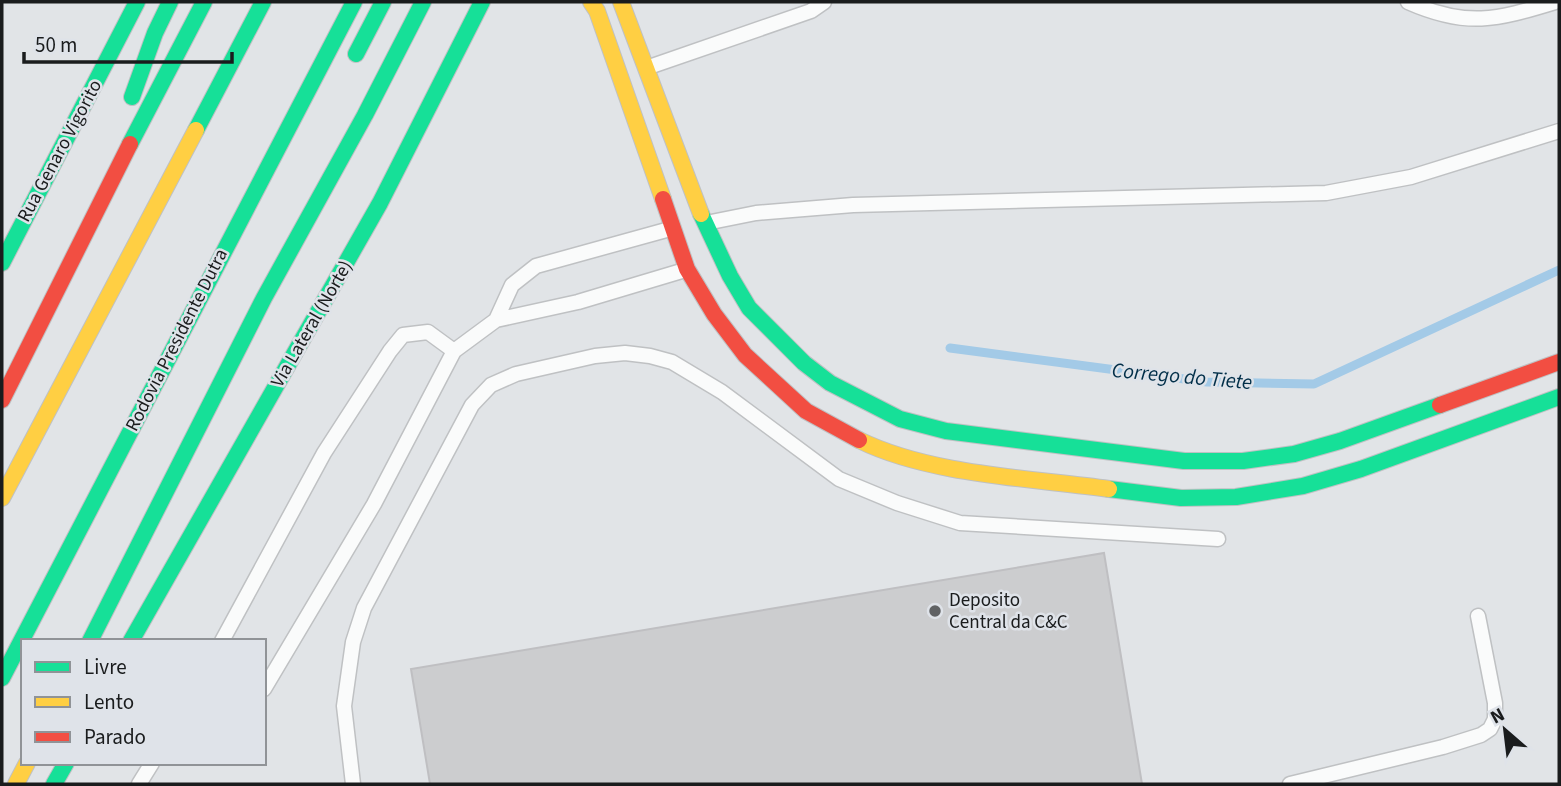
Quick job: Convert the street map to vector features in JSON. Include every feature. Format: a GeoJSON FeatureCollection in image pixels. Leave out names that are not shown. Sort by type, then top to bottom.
{"type":"FeatureCollection","features":[{"type":"Feature","properties":{"kind":"main road","name":"Rua Genaro Vigorito"},"geometry":{"type":"LineString","coordinates":[[2,263],[137,2]]}},
{"type":"Feature","properties":{"kind":"main road"},"geometry":{"type":"LineString","coordinates":[[118,167],[126,116],[155,33],[170,2]]}},
{"type":"Feature","properties":{"kind":"main road"},"geometry":{"type":"LineString","coordinates":[[2,400],[204,2]]}},
{"type":"Feature","properties":{"kind":"main road"},"geometry":{"type":"LineString","coordinates":[[2,498],[263,2]]}},
{"type":"Feature","properties":{"kind":"main road","name":"Rodovia Presidente Dutra"},"geometry":{"type":"LineString","coordinates":[[25,639],[354,2]]}},
{"type":"Feature","properties":{"kind":"main road"},"geometry":{"type":"LineString","coordinates":[[352,62],[383,2]]}},
{"type":"Feature","properties":{"kind":"main road"},"geometry":{"type":"LineString","coordinates":[[91,639],[264,298],[360,124],[423,2]]}},
{"type":"Feature","properties":{"kind":"main road","name":"Via Lateral (Norte)"},"geometry":{"type":"LineString","coordinates":[[132,639],[380,202],[482,2]]}},
{"type":"Feature","properties":{"kind":"main road"},"geometry":{"type":"LineString","coordinates":[[590,2],[597,12],[687,269],[714,314],[745,355],[806,411],[877,449],[934,466],[1181,498],[1237,497],[1303,486],[1361,469],[1559,397]]}},
{"type":"Feature","properties":{"kind":"main road"},"geometry":{"type":"LineString","coordinates":[[621,2],[705,223],[730,276],[749,308],[804,363],[830,383],[901,419],[946,431],[1184,461],[1242,461],[1294,454],[1340,441],[1559,362]]}},
{"type":"Feature","properties":{"kind":"main road"},"geometry":{"type":"LineString","coordinates":[[39,639],[51,618]]}},
{"type":"Feature","properties":{"kind":"main road","name":"Rodovia Presidente Dutra"},"geometry":{"type":"LineString","coordinates":[[2,678],[17,655]]}},
{"type":"Feature","properties":{"kind":"main road"},"geometry":{"type":"LineString","coordinates":[[16,784],[26,765]]}},
{"type":"Feature","properties":{"kind":"main road"},"geometry":{"type":"LineString","coordinates":[[54,784],[65,765]]}},
{"type":"Feature","properties":{"kind":"lane"},"geometry":{"type":"LineString","coordinates":[[647,67],[811,11],[824,2]]}},
{"type":"Feature","properties":{"kind":"lane"},"geometry":{"type":"LineString","coordinates":[[1408,2],[1433,13],[1454,18],[1485,19],[1504,17],[1555,2]]}},
{"type":"Feature","properties":{"kind":"lane"},"geometry":{"type":"LineString","coordinates":[[705,223],[756,213],[853,205],[1326,193],[1411,177],[1559,131]]}},
{"type":"Feature","properties":{"kind":"lane"},"geometry":{"type":"LineString","coordinates":[[496,320],[512,285],[536,266],[674,228]]}},
{"type":"Feature","properties":{"kind":"lane"},"geometry":{"type":"LineString","coordinates":[[266,686],[374,503],[454,351],[496,320],[578,302],[687,269]]}},
{"type":"Feature","properties":{"kind":"lane"},"geometry":{"type":"LineString","coordinates":[[223,639],[324,453],[390,351],[403,335],[428,332],[454,351]]}},
{"type":"Feature","properties":{"kind":"lane"},"geometry":{"type":"LineString","coordinates":[[353,784],[344,706],[353,642],[364,608],[472,405],[491,386],[516,374],[595,356],[625,353],[650,356],[673,362],[722,392],[839,479],[897,503],[960,523],[1218,539]]}},
{"type":"Feature","properties":{"kind":"lane"},"geometry":{"type":"LineString","coordinates":[[1290,784],[1443,747],[1481,735],[1490,729],[1495,719],[1495,702],[1478,616]]}},
{"type":"Feature","properties":{"kind":"lane"},"geometry":{"type":"LineString","coordinates":[[139,784],[151,765]]}},
{"type":"Feature","properties":{"kind":"building","name":"Deposito Central da C&C"},"geometry":{"type":"Polygon","coordinates":[[[1104,553],[1142,784],[430,784],[411,669],[1104,553]]]}},
{"type":"Feature","properties":{"kind":"waterway","name":"Corrego do Tiete"},"geometry":{"type":"LineString","coordinates":[[950,348],[1207,382],[1314,384],[1559,270]]}},
{"type":"Feature","properties":{"kind":"traffic: fast"},"geometry":{"type":"LineString","coordinates":[[2,263],[137,2]]}},
{"type":"Feature","properties":{"kind":"traffic: fast"},"geometry":{"type":"LineString","coordinates":[[132,97],[155,33],[170,2]]}},
{"type":"Feature","properties":{"kind":"traffic: fast"},"geometry":{"type":"LineString","coordinates":[[130,144],[204,2]]}},
{"type":"Feature","properties":{"kind":"traffic: fast"},"geometry":{"type":"LineString","coordinates":[[196,130],[263,2]]}},
{"type":"Feature","properties":{"kind":"traffic: fast"},"geometry":{"type":"LineString","coordinates":[[22,639],[354,2]]}},
{"type":"Feature","properties":{"kind":"traffic: fast"},"geometry":{"type":"LineString","coordinates":[[356,54],[383,2]]}},
{"type":"Feature","properties":{"kind":"traffic: fast"},"geometry":{"type":"LineString","coordinates":[[91,639],[264,298],[365,115],[423,2]]}},
{"type":"Feature","properties":{"kind":"traffic: fast"},"geometry":{"type":"LineString","coordinates":[[132,639],[380,203],[482,2]]}},
{"type":"Feature","properties":{"kind":"traffic: fast"},"geometry":{"type":"LineString","coordinates":[[701,214],[730,276],[749,308],[804,363],[830,383],[900,419],[946,431],[1184,461],[1243,461],[1294,454],[1340,441],[1440,405]]}},
{"type":"Feature","properties":{"kind":"traffic: fast"},"geometry":{"type":"LineString","coordinates":[[1109,489],[1181,498],[1236,497],[1303,486],[1361,469],[1559,397]]}},
{"type":"Feature","properties":{"kind":"traffic: fast"},"geometry":{"type":"LineString","coordinates":[[2,678],[21,642]]}},
{"type":"Feature","properties":{"kind":"traffic: fast"},"geometry":{"type":"LineString","coordinates":[[54,784],[65,765]]}},
{"type":"Feature","properties":{"kind":"traffic: slow"},"geometry":{"type":"LineString","coordinates":[[591,2],[597,11],[663,199]]}},
{"type":"Feature","properties":{"kind":"traffic: slow"},"geometry":{"type":"LineString","coordinates":[[621,2],[701,214]]}},
{"type":"Feature","properties":{"kind":"traffic: slow"},"geometry":{"type":"LineString","coordinates":[[2,498],[196,130]]}},
{"type":"Feature","properties":{"kind":"traffic: slow"},"geometry":{"type":"LineString","coordinates":[[859,440],[887,452],[948,468],[1109,489]]}},
{"type":"Feature","properties":{"kind":"traffic: slow"},"geometry":{"type":"LineString","coordinates":[[16,784],[26,765]]}},
{"type":"Feature","properties":{"kind":"traffic: jam"},"geometry":{"type":"LineString","coordinates":[[2,400],[130,144]]}},
{"type":"Feature","properties":{"kind":"traffic: jam"},"geometry":{"type":"LineString","coordinates":[[663,199],[687,269],[714,314],[745,355],[806,411],[859,440]]}},
{"type":"Feature","properties":{"kind":"traffic: jam"},"geometry":{"type":"LineString","coordinates":[[1440,405],[1559,362]]}},
{"type":"Feature","properties":{"kind":"place","name":"Deposito Central da C&C"},"geometry":{"type":"Point","coordinates":[935,611]}}]}
